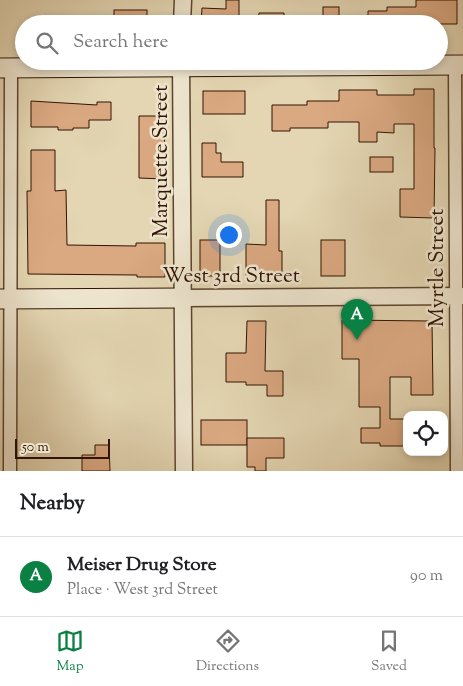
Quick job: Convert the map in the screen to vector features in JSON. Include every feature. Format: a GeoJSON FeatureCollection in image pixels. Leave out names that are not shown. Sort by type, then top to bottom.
{"type":"FeatureCollection","features":[{"type":"Feature","properties":{"kind":"main road","name":"West 3rd Street"},"geometry":{"type":"LineString","coordinates":[[5,300],[182,298]]}},
{"type":"Feature","properties":{"kind":"street"},"geometry":{"type":"LineString","coordinates":[[182,15],[183,0]]}},
{"type":"Feature","properties":{"kind":"street","name":"Myrtle Street"},"geometry":{"type":"LineString","coordinates":[[457,471],[460,296],[459,66]]}},
{"type":"Feature","properties":{"kind":"street"},"geometry":{"type":"LineString","coordinates":[[5,68],[5,300],[10,471]]}},
{"type":"Feature","properties":{"kind":"street","name":"Marquette Street"},"geometry":{"type":"LineString","coordinates":[[181,70],[184,471]]}},
{"type":"Feature","properties":{"kind":"street","name":"West 3rd Street"},"geometry":{"type":"LineString","coordinates":[[182,298],[460,296]]}},
{"type":"Feature","properties":{"kind":"building"},"geometry":{"type":"Polygon","coordinates":[[[226,0],[239,0],[239,15],[202,15],[202,8],[226,9],[226,0]]]}},
{"type":"Feature","properties":{"kind":"building"},"geometry":{"type":"Polygon","coordinates":[[[416,0],[457,0],[457,24],[448,24],[448,15],[368,15],[368,11],[387,11],[387,7],[416,7],[416,0]]]}},
{"type":"Feature","properties":{"kind":"building"},"geometry":{"type":"Polygon","coordinates":[[[323,7],[339,7],[339,15],[323,15],[323,7]]]}},
{"type":"Feature","properties":{"kind":"building"},"geometry":{"type":"Polygon","coordinates":[[[114,10],[147,10],[147,15],[114,15],[114,10]]]}},
{"type":"Feature","properties":{"kind":"building"},"geometry":{"type":"Polygon","coordinates":[[[259,13],[284,13],[284,15],[259,15],[259,13]]]}},
{"type":"Feature","properties":{"kind":"building"},"geometry":{"type":"Polygon","coordinates":[[[414,89],[434,89],[434,218],[400,217],[400,189],[414,189],[414,124],[394,124],[394,133],[377,132],[377,142],[359,142],[359,122],[328,122],[328,128],[290,128],[290,131],[272,131],[272,105],[307,105],[307,101],[339,101],[339,90],[377,90],[377,95],[414,95],[414,89]]]}},
{"type":"Feature","properties":{"kind":"building"},"geometry":{"type":"Polygon","coordinates":[[[203,91],[245,91],[245,114],[203,114],[203,91]]]}},
{"type":"Feature","properties":{"kind":"building"},"geometry":{"type":"Polygon","coordinates":[[[31,101],[97,105],[97,102],[111,102],[111,120],[89,120],[89,128],[73,128],[73,130],[58,130],[58,127],[31,127],[31,101]]]}},
{"type":"Feature","properties":{"kind":"building"},"geometry":{"type":"Polygon","coordinates":[[[139,116],[165,116],[164,179],[139,178],[139,116]]]}},
{"type":"Feature","properties":{"kind":"building"},"geometry":{"type":"Polygon","coordinates":[[[202,143],[216,143],[216,153],[221,153],[221,162],[243,162],[243,177],[202,177],[202,143]]]}},
{"type":"Feature","properties":{"kind":"building"},"geometry":{"type":"Polygon","coordinates":[[[31,150],[55,150],[55,191],[66,190],[67,245],[136,246],[136,243],[165,243],[165,277],[28,274],[27,191],[31,191],[31,150]]]}},
{"type":"Feature","properties":{"kind":"building"},"geometry":{"type":"Polygon","coordinates":[[[370,157],[393,157],[393,172],[370,172],[370,157]]]}},
{"type":"Feature","properties":{"kind":"building"},"geometry":{"type":"Polygon","coordinates":[[[266,200],[279,200],[279,251],[282,251],[282,276],[246,276],[246,244],[266,245],[266,200]]]}},
{"type":"Feature","properties":{"kind":"building"},"geometry":{"type":"Polygon","coordinates":[[[200,240],[220,240],[220,276],[200,276],[200,240]]]}},
{"type":"Feature","properties":{"kind":"building"},"geometry":{"type":"Polygon","coordinates":[[[321,240],[345,240],[345,276],[321,276],[321,240]]]}},
{"type":"Feature","properties":{"kind":"building"},"geometry":{"type":"Polygon","coordinates":[[[342,320],[432,321],[433,395],[411,395],[411,377],[390,377],[390,419],[403,419],[403,446],[380,446],[380,443],[361,443],[361,428],[380,428],[380,407],[359,407],[359,359],[342,359],[342,320]]]}},
{"type":"Feature","properties":{"kind":"building"},"geometry":{"type":"Polygon","coordinates":[[[247,321],[266,321],[265,371],[283,371],[283,396],[267,396],[267,385],[246,385],[246,382],[226,382],[226,353],[246,353],[247,321]]]}},
{"type":"Feature","properties":{"kind":"building"},"geometry":{"type":"Polygon","coordinates":[[[201,420],[247,420],[247,445],[201,445],[201,420]]]}},
{"type":"Feature","properties":{"kind":"building"},"geometry":{"type":"Polygon","coordinates":[[[247,438],[284,438],[284,458],[266,458],[266,471],[255,471],[255,467],[247,467],[247,438]]]}},
{"type":"Feature","properties":{"kind":"building"},"geometry":{"type":"Polygon","coordinates":[[[95,445],[109,445],[110,471],[82,471],[82,455],[95,455],[95,445]]]}},
{"type":"Feature","properties":{"kind":"place","name":"Meiser Drug Store"},"geometry":{"type":"Point","coordinates":[357,340]}}]}
